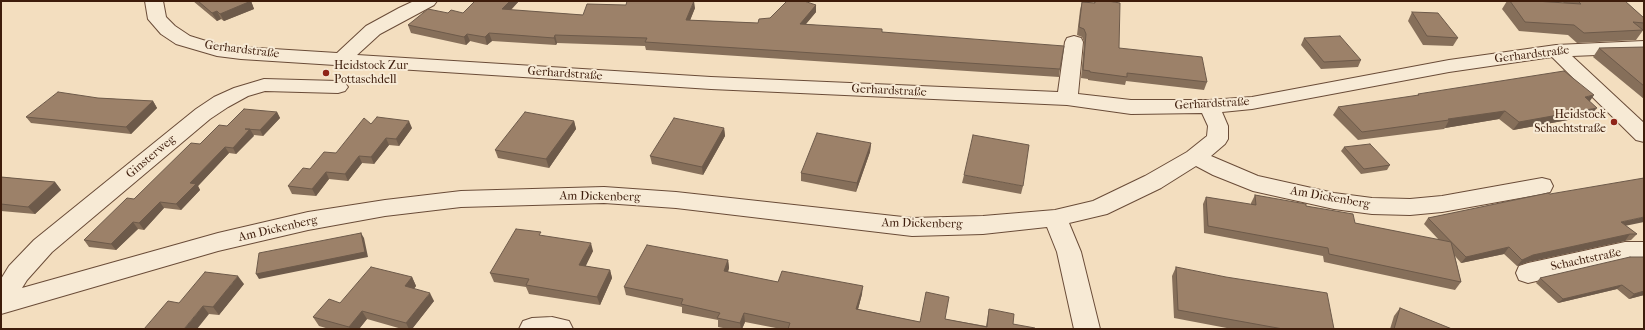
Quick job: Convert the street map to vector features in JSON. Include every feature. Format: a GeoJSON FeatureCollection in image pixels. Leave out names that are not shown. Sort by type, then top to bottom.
{"type":"FeatureCollection","features":[{"type":"Feature","properties":{"kind":"street","name":"Gerhardstraße"},"geometry":{"type":"LineString","coordinates":[[154,1],[157,19],[168,30],[183,40],[217,50],[241,53],[711,83],[1067,100],[1131,107],[1209,106],[1252,103],[1449,66],[1556,51],[1644,47]]}},
{"type":"Feature","properties":{"kind":"street"},"geometry":{"type":"LineString","coordinates":[[342,59],[373,30],[428,1]]}},
{"type":"Feature","properties":{"kind":"street"},"geometry":{"type":"LineString","coordinates":[[1067,100],[1074,42]]}},
{"type":"Feature","properties":{"kind":"street"},"geometry":{"type":"LineString","coordinates":[[1556,51],[1644,135]]}},
{"type":"Feature","properties":{"kind":"street","name":"Ginsterweg"},"geometry":{"type":"LineString","coordinates":[[1,303],[18,273],[43,246],[203,114],[221,102],[241,92],[264,85],[338,87]]}},
{"type":"Feature","properties":{"kind":"street","name":"Am Dickenberg"},"geometry":{"type":"LineString","coordinates":[[1,303],[218,242],[308,221],[385,208],[461,199],[604,195],[676,200],[834,220],[912,227],[983,225],[1055,218],[1098,208],[1153,182],[1195,157],[1217,139],[1218,126],[1209,106]]}},
{"type":"Feature","properties":{"kind":"street","name":"Am Dickenberg"},"geometry":{"type":"LineString","coordinates":[[1195,157],[1221,170],[1254,183],[1334,201],[1372,206],[1410,207],[1442,204],[1542,186]]}},
{"type":"Feature","properties":{"kind":"street"},"geometry":{"type":"LineString","coordinates":[[1055,218],[1069,252],[1087,329]]}},
{"type":"Feature","properties":{"kind":"street","name":"Schachtstraße"},"geometry":{"type":"LineString","coordinates":[[1528,273],[1625,251],[1644,251]]}},
{"type":"Feature","properties":{"kind":"street"},"geometry":{"type":"LineString","coordinates":[[532,329],[560,329]]}},
{"type":"Feature","properties":{"kind":"building"},"geometry":{"type":"Polygon","coordinates":[[[198,1],[251,1],[220,14],[217,11],[212,13],[198,1]]]}},
{"type":"Feature","properties":{"kind":"building"},"geometry":{"type":"Polygon","coordinates":[[[475,1],[510,1],[502,9],[583,15],[587,4],[626,5],[627,1],[694,1],[686,20],[758,23],[759,19],[770,18],[787,1],[804,1],[816,5],[800,24],[882,29],[882,32],[1064,46],[1060,69],[645,42],[647,38],[555,35],[554,38],[489,33],[485,37],[467,34],[464,37],[408,25],[428,9],[448,13],[451,10],[463,13],[475,1]]]}},
{"type":"Feature","properties":{"kind":"building"},"geometry":{"type":"Polygon","coordinates":[[[1095,1],[1120,3],[1119,48],[1202,57],[1207,82],[1127,73],[1127,77],[1083,70],[1086,34],[1084,29],[1079,27],[1082,2],[1095,3],[1095,1]]]}},
{"type":"Feature","properties":{"kind":"building"},"geometry":{"type":"Polygon","coordinates":[[[1510,1],[1581,4],[1578,1],[1625,1],[1644,18],[1644,23],[1633,22],[1643,30],[1584,33],[1574,25],[1525,22],[1510,1]]]}},
{"type":"Feature","properties":{"kind":"building"},"geometry":{"type":"Polygon","coordinates":[[[1412,12],[1438,13],[1458,38],[1427,36],[1412,12]]]}},
{"type":"Feature","properties":{"kind":"building"},"geometry":{"type":"Polygon","coordinates":[[[1340,36],[1361,60],[1324,62],[1304,38],[1340,36]]]}},
{"type":"Feature","properties":{"kind":"building"},"geometry":{"type":"Polygon","coordinates":[[[1644,47],[1644,86],[1599,48],[1644,47]]]}},
{"type":"Feature","properties":{"kind":"building"},"geometry":{"type":"Polygon","coordinates":[[[1564,71],[1594,95],[1585,97],[1597,108],[1519,122],[1505,111],[1362,132],[1338,107],[1419,95],[1418,94],[1564,71]]]}},
{"type":"Feature","properties":{"kind":"building"},"geometry":{"type":"Polygon","coordinates":[[[58,92],[98,98],[153,101],[126,127],[26,117],[58,92]]]}},
{"type":"Feature","properties":{"kind":"building"},"geometry":{"type":"Polygon","coordinates":[[[244,109],[277,112],[260,130],[250,129],[233,148],[225,147],[190,183],[196,184],[176,204],[160,202],[139,223],[133,222],[111,244],[84,240],[127,198],[134,199],[191,143],[200,144],[219,125],[227,126],[244,109]]]}},
{"type":"Feature","properties":{"kind":"building"},"geometry":{"type":"Polygon","coordinates":[[[525,112],[574,121],[546,159],[495,150],[525,112]]]}},
{"type":"Feature","properties":{"kind":"building"},"geometry":{"type":"Polygon","coordinates":[[[377,117],[409,121],[396,139],[386,138],[371,157],[359,156],[345,174],[326,172],[312,189],[288,186],[303,168],[310,169],[324,152],[336,153],[364,118],[371,124],[377,117]]]}},
{"type":"Feature","properties":{"kind":"building"},"geometry":{"type":"Polygon","coordinates":[[[674,118],[724,128],[702,167],[650,156],[674,118]]]}},
{"type":"Feature","properties":{"kind":"building"},"geometry":{"type":"Polygon","coordinates":[[[817,133],[871,143],[857,183],[801,173],[817,133]]]}},
{"type":"Feature","properties":{"kind":"building"},"geometry":{"type":"Polygon","coordinates":[[[973,135],[1029,145],[1023,186],[964,175],[973,135]]]}},
{"type":"Feature","properties":{"kind":"building"},"geometry":{"type":"Polygon","coordinates":[[[1370,144],[1390,165],[1364,169],[1344,147],[1370,144]]]}},
{"type":"Feature","properties":{"kind":"building"},"geometry":{"type":"Polygon","coordinates":[[[1,177],[55,182],[28,207],[1,204],[1,177]]]}},
{"type":"Feature","properties":{"kind":"building"},"geometry":{"type":"Polygon","coordinates":[[[1644,178],[1644,217],[1621,222],[1637,234],[1630,234],[1533,255],[1522,260],[1509,247],[1466,257],[1428,218],[1548,193],[1550,194],[1644,178]]]}},
{"type":"Feature","properties":{"kind":"building"},"geometry":{"type":"Polygon","coordinates":[[[1255,195],[1353,214],[1355,223],[1451,242],[1461,282],[1329,254],[1328,248],[1208,226],[1206,197],[1256,205],[1255,195]]]}},
{"type":"Feature","properties":{"kind":"building"},"geometry":{"type":"Polygon","coordinates":[[[516,229],[541,232],[539,235],[591,243],[579,265],[610,270],[597,297],[526,285],[529,279],[490,273],[516,229]]]}},
{"type":"Feature","properties":{"kind":"building"},"geometry":{"type":"Polygon","coordinates":[[[361,233],[365,252],[256,274],[259,253],[361,233]]]}},
{"type":"Feature","properties":{"kind":"building"},"geometry":{"type":"Polygon","coordinates":[[[647,245],[728,260],[724,271],[778,282],[782,271],[863,286],[856,309],[920,322],[926,292],[949,297],[945,319],[987,327],[989,309],[1014,314],[1013,324],[1035,329],[788,329],[790,323],[744,313],[740,323],[717,318],[720,313],[681,304],[683,299],[624,287],[647,245]]]}},
{"type":"Feature","properties":{"kind":"building"},"geometry":{"type":"Polygon","coordinates":[[[1630,257],[1644,257],[1644,291],[1634,294],[1622,285],[1563,299],[1540,278],[1630,257]]]}},
{"type":"Feature","properties":{"kind":"building"},"geometry":{"type":"Polygon","coordinates":[[[371,267],[412,277],[405,286],[430,293],[406,323],[362,311],[349,327],[313,317],[329,299],[340,303],[371,267]]]}},
{"type":"Feature","properties":{"kind":"building"},"geometry":{"type":"Polygon","coordinates":[[[1176,267],[1226,277],[1327,293],[1334,329],[1283,329],[1178,310],[1176,267]]]}},
{"type":"Feature","properties":{"kind":"building"},"geometry":{"type":"Polygon","coordinates":[[[205,272],[238,276],[213,307],[203,306],[184,329],[144,329],[168,301],[179,303],[205,272]]]}},
{"type":"Feature","properties":{"kind":"building"},"geometry":{"type":"Polygon","coordinates":[[[1400,308],[1452,329],[1394,329],[1400,308]]]}},
{"type":"Feature","properties":{"kind":"place","name":"Heidstock Zur Pottaschdell"},"geometry":{"type":"Point","coordinates":[326,73]}},
{"type":"Feature","properties":{"kind":"place","name":"Heidstock Schachtstraße"},"geometry":{"type":"Point","coordinates":[1614,122]}}]}
